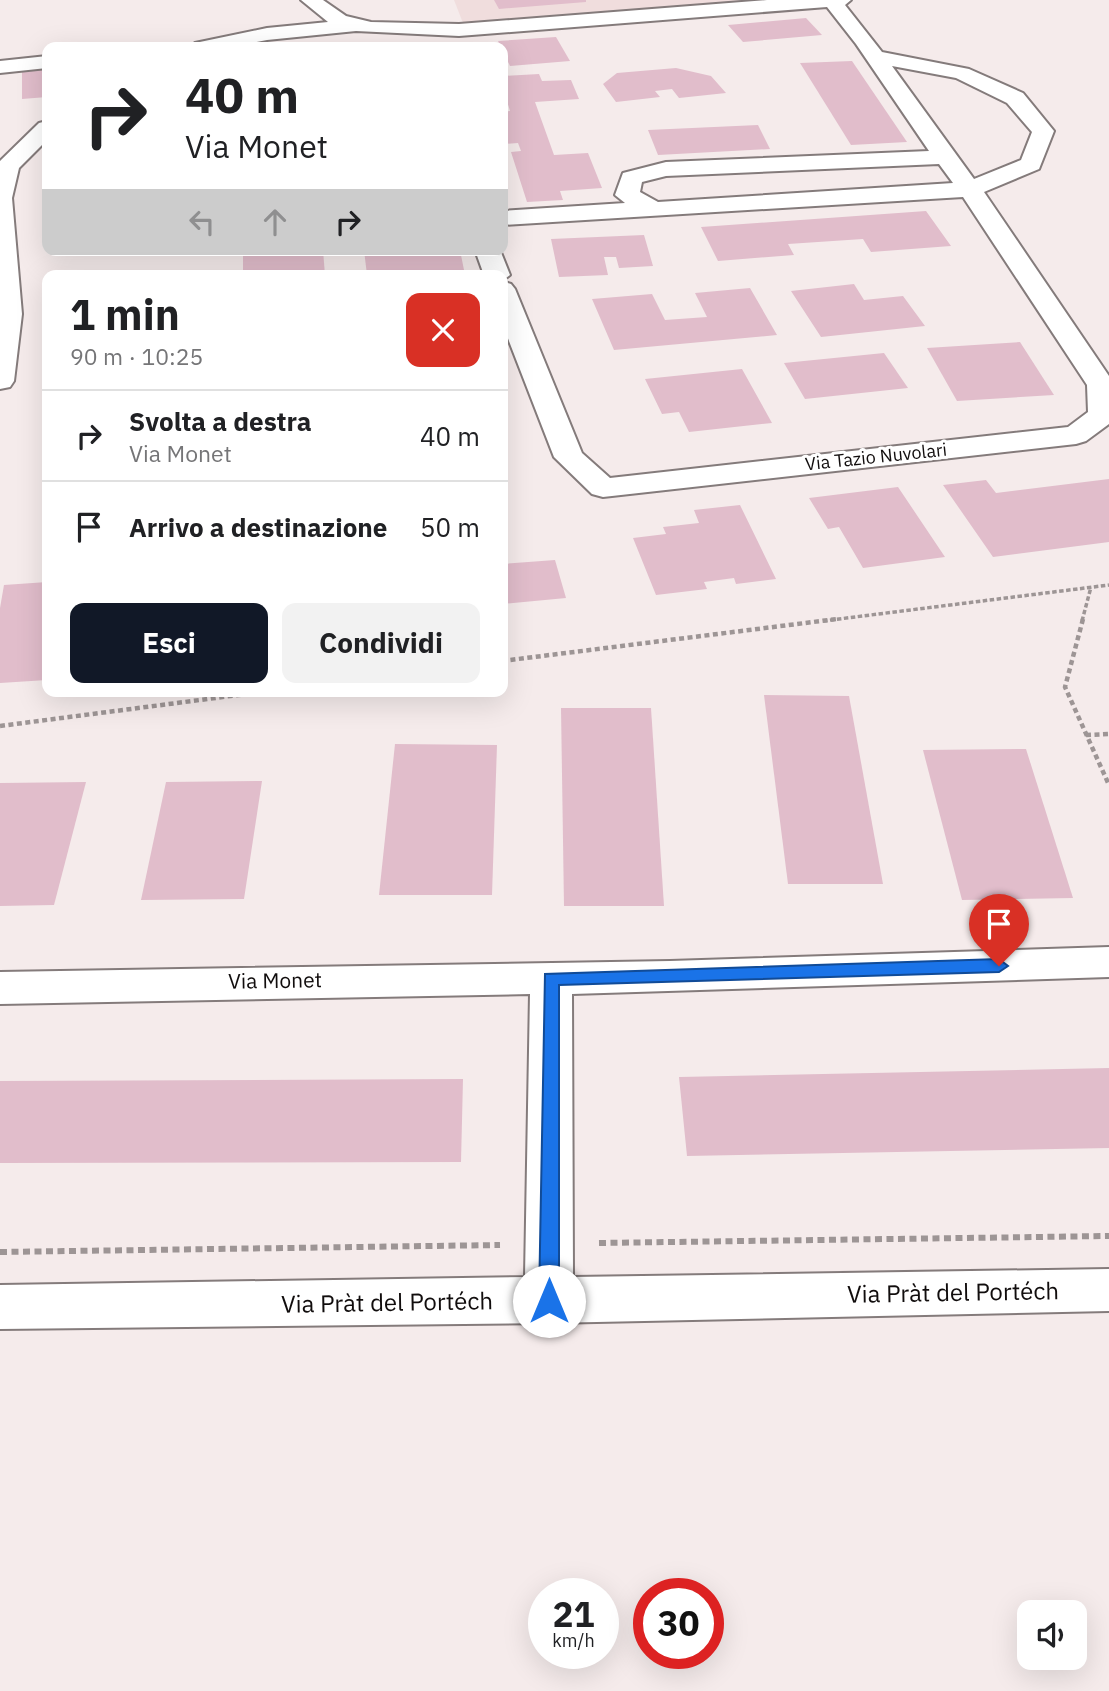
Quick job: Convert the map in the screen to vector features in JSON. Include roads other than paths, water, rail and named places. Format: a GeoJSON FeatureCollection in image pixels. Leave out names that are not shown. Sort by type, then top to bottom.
{"type":"FeatureCollection","features":[{"type":"Feature","properties":{"kind":"street"},"geometry":{"type":"LineString","coordinates":[[214,42],[312,0],[343,2]]}},
{"type":"Feature","properties":{"kind":"street"},"geometry":{"type":"LineString","coordinates":[[312,0],[342,22],[360,24],[402,39],[426,27]]}},
{"type":"Feature","properties":{"kind":"street"},"geometry":{"type":"LineString","coordinates":[[382,9],[426,27],[459,30],[841,0]]}},
{"type":"Feature","properties":{"kind":"street","name":"Via Tazio Nuvolari"},"geometry":{"type":"LineString","coordinates":[[508,304],[569,457],[603,488],[1076,435],[1103,415],[1101,385],[970,189],[876,57],[832,1]]}},
{"type":"Feature","properties":{"kind":"street"},"geometry":{"type":"LineString","coordinates":[[227,42],[267,34],[360,24]]}},
{"type":"Feature","properties":{"kind":"street"},"geometry":{"type":"LineString","coordinates":[[425,42],[459,30]]}},
{"type":"Feature","properties":{"kind":"street"},"geometry":{"type":"LineString","coordinates":[[508,218],[970,189],[1031,164],[1043,131],[1015,98],[962,73],[876,57]]}},
{"type":"Feature","properties":{"kind":"street"},"geometry":{"type":"LineString","coordinates":[[0,67],[42,63]]}},
{"type":"Feature","properties":{"kind":"street"},"geometry":{"type":"LineString","coordinates":[[0,381],[5,366],[8,317],[0,198],[4,160],[42,132]]}},
{"type":"Feature","properties":{"kind":"street"},"geometry":{"type":"LineString","coordinates":[[653,209],[627,195],[631,178],[666,169],[945,157]]}},
{"type":"Feature","properties":{"kind":"street","name":"Via Monet"},"geometry":{"type":"LineString","coordinates":[[0,988],[551,978],[1109,962]]}},
{"type":"Feature","properties":{"kind":"street"},"geometry":{"type":"LineString","coordinates":[[549,1301],[551,978]]}},
{"type":"Feature","properties":{"kind":"street","name":"Via Pràt del Portéch"},"geometry":{"type":"LineString","coordinates":[[0,1307],[549,1301],[1109,1290]]}}]}
